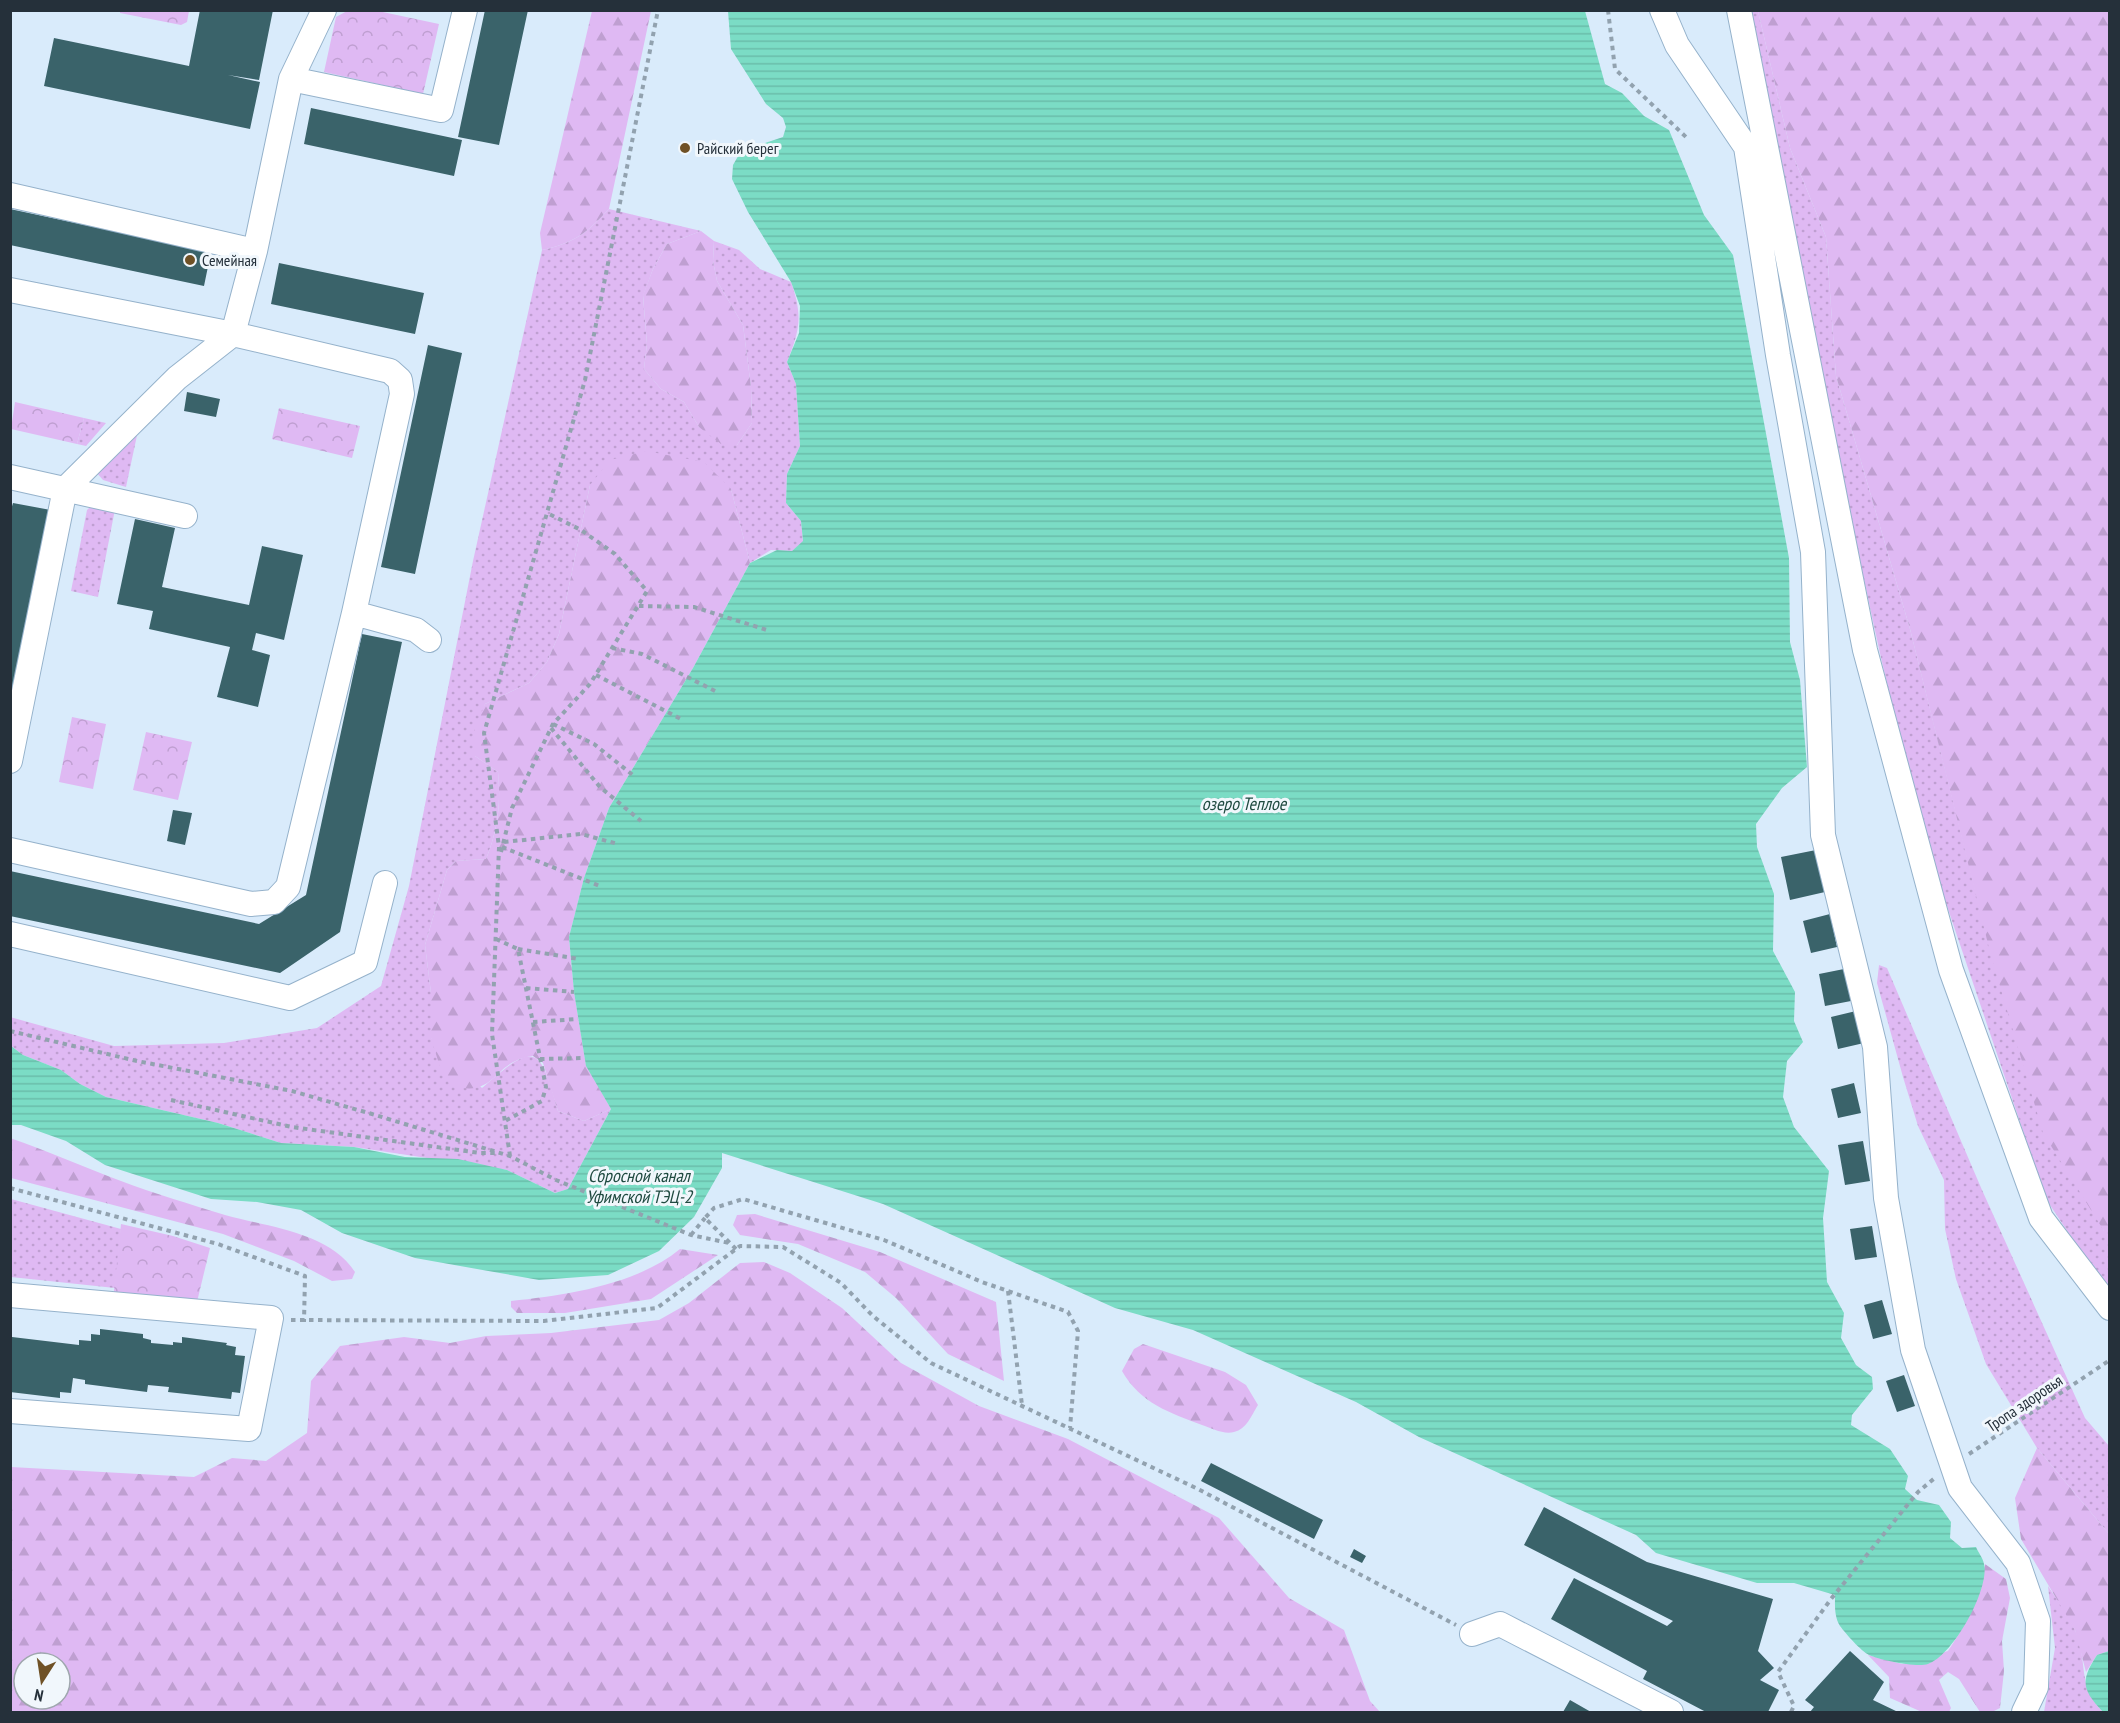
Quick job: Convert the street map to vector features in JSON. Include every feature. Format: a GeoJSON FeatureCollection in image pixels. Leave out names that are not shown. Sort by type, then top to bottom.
{"type":"FeatureCollection","features":[{"type":"Feature","properties":{"kind":"street"},"geometry":{"type":"LineString","coordinates":[[10,761],[65,489],[177,378],[232,334],[255,251],[291,79],[324,10]]}},
{"type":"Feature","properties":{"kind":"street"},"geometry":{"type":"LineString","coordinates":[[291,79],[441,110],[465,10]]}},
{"type":"Feature","properties":{"kind":"street"},"geometry":{"type":"LineString","coordinates":[[1662,10],[1677,45],[1746,147],[1813,552],[1823,835],[1875,1047],[1886,1198],[1913,1350],[1960,1488],[2019,1563],[2038,1621],[2036,1687],[2024,1713]]}},
{"type":"Feature","properties":{"kind":"street"},"geometry":{"type":"LineString","coordinates":[[1739,10],[1865,650],[1951,970],[2041,1218],[2109,1308]]}},
{"type":"Feature","properties":{"kind":"street"},"geometry":{"type":"LineString","coordinates":[[10,195],[255,251]]}},
{"type":"Feature","properties":{"kind":"street"},"geometry":{"type":"LineString","coordinates":[[10,290],[232,334],[390,371],[400,380],[402,393],[354,613],[288,887],[274,902],[251,904],[10,850]]}},
{"type":"Feature","properties":{"kind":"street"},"geometry":{"type":"LineString","coordinates":[[10,477],[185,516]]}},
{"type":"Feature","properties":{"kind":"street"},"geometry":{"type":"LineString","coordinates":[[354,613],[416,630],[429,640]]}},
{"type":"Feature","properties":{"kind":"street"},"geometry":{"type":"LineString","coordinates":[[10,934],[290,998],[365,962],[385,884]]}},
{"type":"Feature","properties":{"kind":"street"},"geometry":{"type":"LineString","coordinates":[[10,1295],[271,1318],[249,1429],[10,1411]]}},
{"type":"Feature","properties":{"kind":"street"},"geometry":{"type":"LineString","coordinates":[[1472,1634],[1500,1624],[1671,1713]]}},
{"type":"Feature","properties":{"kind":"path"},"geometry":{"type":"LineString","coordinates":[[510,1156],[492,1034],[499,861],[484,733],[585,380],[658,10]]}},
{"type":"Feature","properties":{"kind":"path"},"geometry":{"type":"LineString","coordinates":[[1608,10],[1614,69],[1686,137]]}},
{"type":"Feature","properties":{"kind":"path"},"geometry":{"type":"LineString","coordinates":[[499,861],[512,808],[552,726],[596,675],[647,591],[615,554],[581,530],[547,513]]}},
{"type":"Feature","properties":{"kind":"path"},"geometry":{"type":"LineString","coordinates":[[639,606],[694,607],[771,631]]}},
{"type":"Feature","properties":{"kind":"path"},"geometry":{"type":"LineString","coordinates":[[612,648],[642,654],[719,693]]}},
{"type":"Feature","properties":{"kind":"path"},"geometry":{"type":"LineString","coordinates":[[596,675],[681,719]]}},
{"type":"Feature","properties":{"kind":"path"},"geometry":{"type":"LineString","coordinates":[[552,726],[594,744],[634,776]]}},
{"type":"Feature","properties":{"kind":"path"},"geometry":{"type":"LineString","coordinates":[[552,726],[600,787],[641,821]]}},
{"type":"Feature","properties":{"kind":"path"},"geometry":{"type":"LineString","coordinates":[[503,844],[581,834],[618,844]]}},
{"type":"Feature","properties":{"kind":"path"},"geometry":{"type":"LineString","coordinates":[[503,844],[600,886]]}},
{"type":"Feature","properties":{"kind":"path"},"geometry":{"type":"LineString","coordinates":[[496,939],[518,949],[579,959]]}},
{"type":"Feature","properties":{"kind":"path"},"geometry":{"type":"LineString","coordinates":[[505,1121],[542,1101],[546,1087],[518,949]]}},
{"type":"Feature","properties":{"kind":"path"},"geometry":{"type":"LineString","coordinates":[[526,988],[574,992]]}},
{"type":"Feature","properties":{"kind":"path"},"geometry":{"type":"LineString","coordinates":[[533,1022],[578,1018]]}},
{"type":"Feature","properties":{"kind":"path"},"geometry":{"type":"LineString","coordinates":[[10,1031],[137,1060],[292,1091],[499,1152],[556,1180],[691,1235],[729,1243]]}},
{"type":"Feature","properties":{"kind":"path"},"geometry":{"type":"LineString","coordinates":[[540,1059],[585,1058]]}},
{"type":"Feature","properties":{"kind":"path"},"geometry":{"type":"LineString","coordinates":[[171,1100],[292,1127],[480,1153],[499,1152]]}},
{"type":"Feature","properties":{"kind":"path"},"geometry":{"type":"LineString","coordinates":[[10,1188],[218,1244],[305,1276],[304,1322]]}},
{"type":"Feature","properties":{"kind":"path"},"geometry":{"type":"LineString","coordinates":[[691,1235],[714,1208],[743,1199],[884,1240],[1008,1291],[1068,1312],[1078,1331],[1070,1428]]}},
{"type":"Feature","properties":{"kind":"path"},"geometry":{"type":"LineString","coordinates":[[705,1218],[736,1249]]}},
{"type":"Feature","properties":{"kind":"path"},"geometry":{"type":"LineString","coordinates":[[271,1318],[304,1322],[544,1322],[657,1308],[740,1246],[783,1247],[841,1283],[873,1316],[931,1362],[1198,1489],[1472,1634]]}},
{"type":"Feature","properties":{"kind":"path"},"geometry":{"type":"LineString","coordinates":[[1008,1291],[1022,1406]]}},
{"type":"Feature","properties":{"kind":"path","name":"Тропа здоровья"},"geometry":{"type":"LineString","coordinates":[[1952,1465],[2109,1360]]}},
{"type":"Feature","properties":{"kind":"path"},"geometry":{"type":"LineString","coordinates":[[1791,1713],[1794,1706],[1778,1672],[1831,1599],[1918,1492],[1932,1480]]}},
{"type":"Feature","properties":{"kind":"green space"},"geometry":{"type":"Polygon","coordinates":[[[120,10],[189,11],[187,22],[181,25],[120,13],[120,10]]]}},
{"type":"Feature","properties":{"kind":"green space"},"geometry":{"type":"Polygon","coordinates":[[[349,10],[378,11],[439,24],[423,94],[324,72],[336,17],[349,10]]]}},
{"type":"Feature","properties":{"kind":"green space"},"geometry":{"type":"Polygon","coordinates":[[[592,11],[651,11],[609,209],[594,225],[579,236],[563,244],[542,250],[540,233],[592,11]]]}},
{"type":"Feature","properties":{"kind":"green space"},"geometry":{"type":"Polygon","coordinates":[[[1741,11],[1758,11],[1790,148],[1826,237],[1836,376],[1910,629],[1991,953],[2104,1231],[2109,1231],[2109,1294],[2046,1199],[1921,829],[1879,649],[1741,11]]]}},
{"type":"Feature","properties":{"kind":"green space"},"geometry":{"type":"Polygon","coordinates":[[[1758,11],[2109,11],[2109,1231],[2104,1231],[2043,1133],[1990,952],[1910,629],[1836,376],[1826,237],[1790,148],[1758,11]]]}},
{"type":"Feature","properties":{"kind":"green space"},"geometry":{"type":"Polygon","coordinates":[[[609,209],[701,231],[667,244],[653,269],[643,296],[647,344],[644,369],[661,389],[684,402],[699,427],[737,445],[752,423],[751,387],[743,325],[717,281],[713,261],[714,241],[739,250],[760,269],[791,282],[797,304],[798,323],[795,341],[787,362],[796,384],[800,446],[787,474],[786,503],[801,521],[803,542],[792,551],[771,550],[750,563],[731,489],[590,485],[559,634],[547,662],[529,683],[485,704],[475,756],[498,772],[498,816],[486,859],[456,861],[447,870],[425,945],[431,993],[431,1038],[482,1088],[514,1062],[525,1057],[533,1057],[540,1062],[546,1073],[558,1111],[584,1121],[611,1109],[568,1189],[555,1193],[507,1170],[354,1147],[281,1143],[218,1123],[106,1097],[80,1084],[61,1070],[23,1055],[11,1046],[10,1017],[114,1046],[224,1043],[317,1028],[381,986],[409,886],[473,561],[542,250],[563,244],[579,236],[594,225],[609,209]]]}},
{"type":"Feature","properties":{"kind":"green space"},"geometry":{"type":"Polygon","coordinates":[[[701,231],[714,241],[713,261],[717,281],[743,325],[751,387],[752,423],[737,445],[721,444],[699,427],[684,402],[661,389],[644,369],[647,344],[643,295],[653,269],[667,244],[701,231]]]}},
{"type":"Feature","properties":{"kind":"green space"},"geometry":{"type":"Polygon","coordinates":[[[15,402],[84,418],[77,444],[11,429],[15,402]]]}},
{"type":"Feature","properties":{"kind":"green space"},"geometry":{"type":"Polygon","coordinates":[[[279,408],[360,426],[352,458],[272,439],[279,408]]]}},
{"type":"Feature","properties":{"kind":"green space"},"geometry":{"type":"Polygon","coordinates":[[[84,418],[106,423],[86,446],[77,444],[84,418]]]}},
{"type":"Feature","properties":{"kind":"green space"},"geometry":{"type":"Polygon","coordinates":[[[139,426],[126,487],[103,480],[96,472],[139,426]]]}},
{"type":"Feature","properties":{"kind":"green space"},"geometry":{"type":"Polygon","coordinates":[[[646,451],[704,462],[731,489],[750,563],[693,668],[609,808],[584,878],[569,937],[574,992],[586,1065],[611,1109],[584,1121],[558,1111],[543,1063],[533,1056],[519,1059],[486,1084],[477,1088],[450,1085],[440,1067],[431,1038],[431,993],[425,945],[447,870],[456,861],[486,859],[496,827],[499,806],[498,772],[475,756],[474,730],[485,704],[529,683],[547,662],[559,634],[590,485],[610,460],[646,451]]]}},
{"type":"Feature","properties":{"kind":"green space"},"geometry":{"type":"Polygon","coordinates":[[[97,500],[116,504],[98,597],[71,591],[87,510],[97,500]]]}},
{"type":"Feature","properties":{"kind":"green space"},"geometry":{"type":"Polygon","coordinates":[[[72,717],[106,724],[93,789],[59,782],[72,717]]]}},
{"type":"Feature","properties":{"kind":"green space"},"geometry":{"type":"Polygon","coordinates":[[[146,732],[192,742],[178,800],[133,790],[146,732]]]}},
{"type":"Feature","properties":{"kind":"green space"},"geometry":{"type":"Polygon","coordinates":[[[1879,965],[1887,968],[1982,1190],[2085,1418],[2109,1446],[2109,1534],[2037,1448],[1986,1364],[1956,1279],[1945,1229],[1944,1180],[1918,1126],[1903,1077],[1877,983],[1879,965]]]}},
{"type":"Feature","properties":{"kind":"green space"},"geometry":{"type":"Polygon","coordinates":[[[10,1138],[147,1190],[225,1215],[296,1233],[330,1248],[355,1272],[352,1279],[332,1281],[294,1261],[223,1234],[11,1178],[10,1138]]]}},
{"type":"Feature","properties":{"kind":"green space"},"geometry":{"type":"Polygon","coordinates":[[[11,1199],[121,1229],[115,1288],[11,1277],[11,1199]]]}},
{"type":"Feature","properties":{"kind":"green space"},"geometry":{"type":"Polygon","coordinates":[[[755,1214],[880,1252],[996,1302],[1004,1381],[948,1354],[896,1298],[865,1272],[798,1244],[740,1235],[733,1225],[737,1215],[755,1214]]]}},
{"type":"Feature","properties":{"kind":"green space"},"geometry":{"type":"Polygon","coordinates":[[[121,1224],[173,1236],[210,1248],[196,1306],[113,1300],[121,1224]]]}},
{"type":"Feature","properties":{"kind":"green space"},"geometry":{"type":"Polygon","coordinates":[[[680,1249],[718,1255],[651,1299],[565,1313],[517,1313],[511,1307],[511,1301],[577,1291],[622,1280],[662,1261],[680,1249]]]}},
{"type":"Feature","properties":{"kind":"green space"},"geometry":{"type":"Polygon","coordinates":[[[764,1262],[790,1273],[842,1308],[901,1363],[979,1406],[1068,1439],[1219,1518],[1289,1598],[1344,1630],[1370,1701],[1380,1712],[11,1712],[11,1467],[194,1477],[232,1458],[266,1461],[307,1433],[311,1381],[340,1346],[404,1337],[450,1343],[486,1336],[551,1333],[659,1320],[689,1303],[740,1263],[764,1262]]]}},
{"type":"Feature","properties":{"kind":"green space"},"geometry":{"type":"Polygon","coordinates":[[[1143,1344],[1225,1372],[1246,1385],[1258,1405],[1248,1422],[1238,1430],[1230,1433],[1222,1432],[1179,1416],[1147,1399],[1129,1382],[1122,1371],[1134,1349],[1143,1344]]]}},
{"type":"Feature","properties":{"kind":"green space"},"geometry":{"type":"Polygon","coordinates":[[[2037,1448],[2109,1534],[2109,1651],[2097,1655],[2086,1672],[2075,1630],[2021,1539],[2015,1498],[2037,1448]]]}},
{"type":"Feature","properties":{"kind":"green space"},"geometry":{"type":"Polygon","coordinates":[[[1985,1564],[2006,1579],[2010,1598],[2002,1641],[2004,1671],[2000,1708],[1992,1712],[1980,1712],[1959,1679],[1948,1672],[1939,1680],[1951,1708],[1949,1712],[1922,1712],[1890,1698],[1889,1677],[1868,1655],[1902,1664],[1948,1651],[1972,1610],[1985,1564]]]}},
{"type":"Feature","properties":{"kind":"green space"},"geometry":{"type":"Polygon","coordinates":[[[2048,1586],[2075,1630],[2089,1692],[2103,1712],[2044,1712],[2055,1648],[2048,1586]]]}},
{"type":"Feature","properties":{"kind":"water","name":"озеро Теплое"},"geometry":{"type":"Polygon","coordinates":[[[728,11],[1585,11],[1605,84],[1622,93],[1644,116],[1669,130],[1704,215],[1733,255],[1789,558],[1790,642],[1800,680],[1807,767],[1782,788],[1756,824],[1757,847],[1774,894],[1773,951],[1795,992],[1794,1021],[1803,1042],[1787,1061],[1783,1097],[1794,1127],[1829,1171],[1823,1218],[1827,1282],[1844,1313],[1841,1338],[1856,1365],[1872,1377],[1873,1389],[1852,1415],[1851,1425],[1890,1449],[1908,1476],[1905,1489],[1917,1500],[1939,1505],[1951,1522],[1950,1538],[1962,1548],[1976,1547],[1983,1562],[1984,1575],[1976,1605],[1948,1649],[1938,1658],[1928,1664],[1916,1665],[1869,1655],[1840,1626],[1836,1614],[1835,1595],[1794,1583],[1757,1583],[1656,1553],[1636,1535],[1419,1437],[1356,1402],[1193,1330],[1115,1308],[883,1204],[722,1153],[722,1168],[694,1217],[659,1251],[608,1275],[539,1280],[415,1258],[342,1233],[301,1210],[257,1202],[211,1199],[105,1165],[66,1141],[21,1125],[11,1125],[11,1046],[23,1055],[61,1070],[80,1084],[106,1097],[218,1123],[281,1143],[354,1147],[405,1157],[458,1159],[507,1170],[555,1193],[568,1189],[611,1109],[586,1066],[574,992],[569,937],[584,878],[609,808],[693,668],[750,563],[777,550],[792,551],[803,541],[801,521],[786,503],[787,474],[800,446],[796,384],[787,362],[799,333],[800,306],[791,282],[748,212],[732,179],[733,165],[741,151],[783,137],[786,127],[783,118],[766,104],[731,49],[728,11]]]}},
{"type":"Feature","properties":{"kind":"water"},"geometry":{"type":"Polygon","coordinates":[[[2109,1651],[2109,1712],[2103,1712],[2087,1691],[2086,1679],[2097,1655],[2109,1651]]]}},
{"type":"Feature","properties":{"kind":"building"},"geometry":{"type":"Polygon","coordinates":[[[200,10],[273,10],[259,80],[228,75],[260,82],[250,129],[44,86],[54,38],[189,66],[200,10]]]}},
{"type":"Feature","properties":{"kind":"building"},"geometry":{"type":"Polygon","coordinates":[[[485,10],[528,10],[499,145],[458,137],[485,10]]]}},
{"type":"Feature","properties":{"kind":"building"},"geometry":{"type":"Polygon","coordinates":[[[311,108],[462,140],[454,176],[304,144],[311,108]]]}},
{"type":"Feature","properties":{"kind":"building"},"geometry":{"type":"Polygon","coordinates":[[[10,209],[211,252],[204,286],[10,245],[10,209]]]}},
{"type":"Feature","properties":{"kind":"building"},"geometry":{"type":"Polygon","coordinates":[[[279,263],[424,293],[415,334],[271,304],[279,263]]]}},
{"type":"Feature","properties":{"kind":"building"},"geometry":{"type":"Polygon","coordinates":[[[428,345],[462,353],[415,574],[381,567],[428,345]]]}},
{"type":"Feature","properties":{"kind":"building"},"geometry":{"type":"Polygon","coordinates":[[[187,392],[220,399],[216,417],[184,411],[187,392]]]}},
{"type":"Feature","properties":{"kind":"building"},"geometry":{"type":"Polygon","coordinates":[[[13,503],[56,511],[10,719],[10,513],[13,503]]]}},
{"type":"Feature","properties":{"kind":"building"},"geometry":{"type":"Polygon","coordinates":[[[135,519],[175,528],[162,587],[249,605],[262,546],[303,555],[284,640],[256,633],[252,650],[270,655],[258,707],[217,697],[230,647],[149,629],[153,611],[117,604],[135,519]]]}},
{"type":"Feature","properties":{"kind":"building"},"geometry":{"type":"Polygon","coordinates":[[[362,634],[402,642],[340,932],[280,973],[10,916],[10,871],[259,924],[306,895],[362,634]]]}},
{"type":"Feature","properties":{"kind":"building"},"geometry":{"type":"Polygon","coordinates":[[[173,810],[192,813],[185,845],[167,841],[173,810]]]}},
{"type":"Feature","properties":{"kind":"building"},"geometry":{"type":"Polygon","coordinates":[[[1816,850],[1825,892],[1790,900],[1781,857],[1816,850]]]}},
{"type":"Feature","properties":{"kind":"building"},"geometry":{"type":"Polygon","coordinates":[[[1830,914],[1837,947],[1811,953],[1803,921],[1830,914]]]}},
{"type":"Feature","properties":{"kind":"building"},"geometry":{"type":"Polygon","coordinates":[[[1844,969],[1851,1001],[1825,1006],[1819,974],[1844,969]]]}},
{"type":"Feature","properties":{"kind":"building"},"geometry":{"type":"Polygon","coordinates":[[[1856,1011],[1864,1043],[1838,1049],[1831,1017],[1856,1011]]]}},
{"type":"Feature","properties":{"kind":"building"},"geometry":{"type":"Polygon","coordinates":[[[1854,1083],[1861,1113],[1838,1118],[1831,1089],[1854,1083]]]}},
{"type":"Feature","properties":{"kind":"building"},"geometry":{"type":"Polygon","coordinates":[[[1863,1141],[1870,1181],[1845,1185],[1838,1145],[1863,1141]]]}},
{"type":"Feature","properties":{"kind":"building"},"geometry":{"type":"Polygon","coordinates":[[[1872,1226],[1877,1257],[1855,1260],[1850,1229],[1872,1226]]]}},
{"type":"Feature","properties":{"kind":"building"},"geometry":{"type":"Polygon","coordinates":[[[1882,1300],[1892,1334],[1873,1339],[1864,1305],[1882,1300]]]}},
{"type":"Feature","properties":{"kind":"building"},"geometry":{"type":"Polygon","coordinates":[[[100,1329],[143,1334],[143,1338],[151,1340],[151,1343],[173,1345],[173,1342],[182,1343],[182,1337],[227,1343],[226,1345],[236,1347],[235,1355],[245,1356],[240,1393],[232,1392],[231,1399],[168,1392],[169,1387],[148,1385],[147,1392],[85,1384],[85,1380],[73,1378],[71,1393],[60,1392],[60,1398],[10,1392],[12,1337],[79,1345],[79,1340],[91,1341],[91,1334],[100,1335],[100,1329]]]}},
{"type":"Feature","properties":{"kind":"building"},"geometry":{"type":"Polygon","coordinates":[[[1904,1375],[1915,1406],[1897,1412],[1886,1381],[1904,1375]]]}},
{"type":"Feature","properties":{"kind":"building"},"geometry":{"type":"Polygon","coordinates":[[[1211,1463],[1323,1520],[1314,1539],[1201,1481],[1211,1463]]]}},
{"type":"Feature","properties":{"kind":"building"},"geometry":{"type":"Polygon","coordinates":[[[1544,1507],[1647,1562],[1773,1599],[1758,1651],[1774,1668],[1760,1680],[1779,1690],[1768,1712],[1706,1712],[1643,1679],[1647,1671],[1551,1619],[1574,1578],[1667,1626],[1673,1621],[1524,1545],[1544,1507]]]}},
{"type":"Feature","properties":{"kind":"building"},"geometry":{"type":"Polygon","coordinates":[[[1354,1549],[1366,1556],[1362,1563],[1350,1557],[1354,1549]]]}},
{"type":"Feature","properties":{"kind":"building"},"geometry":{"type":"Polygon","coordinates":[[[1850,1651],[1884,1682],[1873,1700],[1898,1712],[1810,1712],[1814,1707],[1805,1700],[1850,1651]]]}},
{"type":"Feature","properties":{"kind":"building"},"geometry":{"type":"Polygon","coordinates":[[[1570,1700],[1591,1712],[1563,1712],[1570,1700]]]}},
{"type":"Feature","properties":{"kind":"place","name":"Райский берег"},"geometry":{"type":"Point","coordinates":[685,148]}},
{"type":"Feature","properties":{"kind":"place","name":"Семейная"},"geometry":{"type":"Point","coordinates":[190,260]}},
{"type":"Feature","properties":{"kind":"water label","name":"Сбросной канал Уфимской ТЭЦ-2"},"geometry":{"type":"Point","coordinates":[639,1185]}}]}
